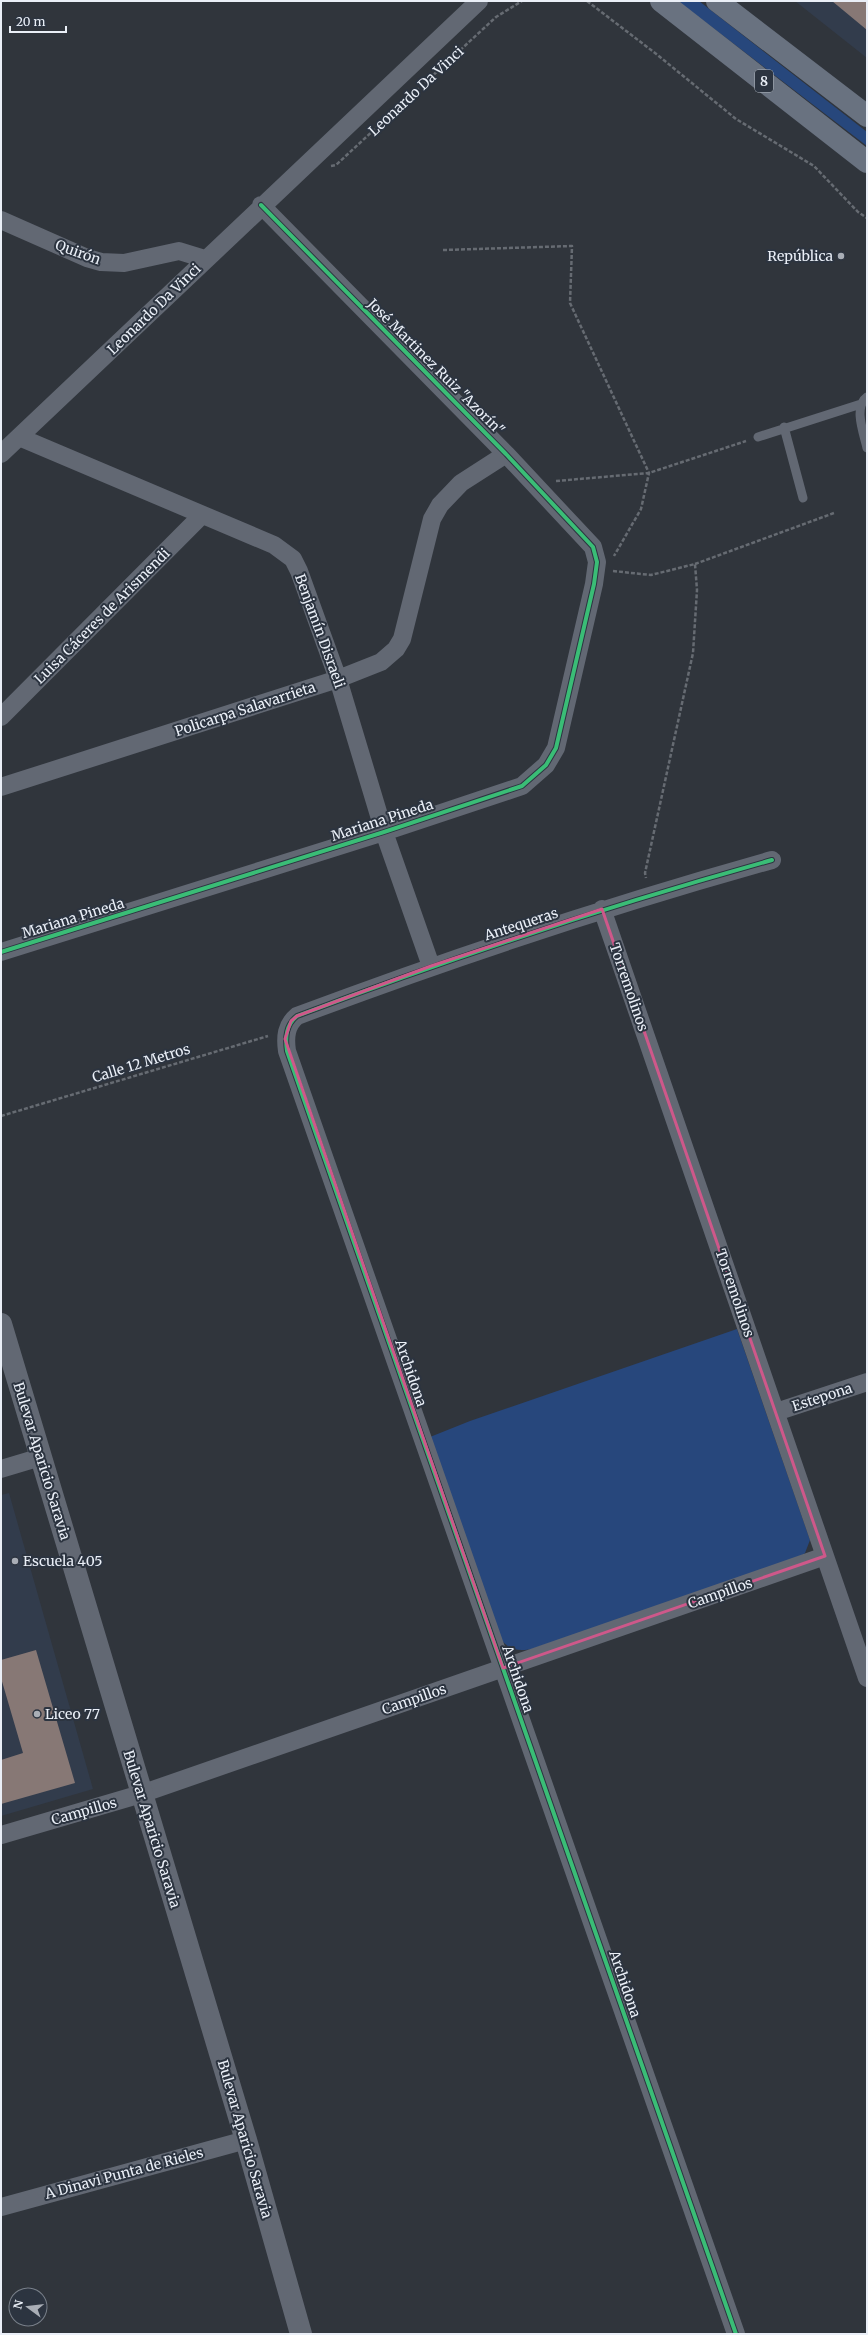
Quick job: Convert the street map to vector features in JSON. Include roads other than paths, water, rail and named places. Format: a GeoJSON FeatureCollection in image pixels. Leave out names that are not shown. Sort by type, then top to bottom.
{"type":"FeatureCollection","features":[{"type":"Feature","properties":{"kind":"highway","name":"8"},"geometry":{"type":"LineString","coordinates":[[661,1],[867,162]]}},
{"type":"Feature","properties":{"kind":"highway","name":"8"},"geometry":{"type":"LineString","coordinates":[[717,1],[867,116]]}},
{"type":"Feature","properties":{"kind":"street","name":"Leonardo Da Vinci"},"geometry":{"type":"LineString","coordinates":[[1,454],[479,1]]}},
{"type":"Feature","properties":{"kind":"street","name":"José Martinez Ruiz \"Azorín\""},"geometry":{"type":"LineString","coordinates":[[262,205],[506,454],[593,547]]}},
{"type":"Feature","properties":{"kind":"street","name":"Quirón"},"geometry":{"type":"LineString","coordinates":[[1,220],[87,258],[101,262],[124,263],[179,251],[205,260]]}},
{"type":"Feature","properties":{"kind":"street","name":"Benjamín Disraeli"},"geometry":{"type":"LineString","coordinates":[[19,437],[274,545],[293,559],[299,571],[338,679],[384,832],[431,966]]}},
{"type":"Feature","properties":{"kind":"street","name":"Policarpa Salavarrieta"},"geometry":{"type":"LineString","coordinates":[[1,787],[338,679],[381,662],[396,649],[402,639],[432,519],[440,505],[461,483],[506,454]]}},
{"type":"Feature","properties":{"kind":"street","name":"Luisa Cáceres de Arismendi"},"geometry":{"type":"LineString","coordinates":[[1,717],[202,515]]}},
{"type":"Feature","properties":{"kind":"street","name":"Mariana Pineda"},"geometry":{"type":"LineString","coordinates":[[1,952],[384,832],[522,786],[546,765],[556,748],[597,569],[597,554],[593,547]]}},
{"type":"Feature","properties":{"kind":"street","name":"Antequeras"},"geometry":{"type":"LineString","coordinates":[[287,1030],[291,1021],[297,1016],[431,966],[602,909],[772,860]]}},
{"type":"Feature","properties":{"kind":"street","name":"Torremolinos"},"geometry":{"type":"LineString","coordinates":[[602,909],[867,1678]]}},
{"type":"Feature","properties":{"kind":"street","name":"Archidona"},"geometry":{"type":"LineString","coordinates":[[287,1030],[285,1039],[287,1051],[736,2334]]}},
{"type":"Feature","properties":{"kind":"street","name":"Bulevar Aparicio Saravia"},"geometry":{"type":"LineString","coordinates":[[1,1324],[246,2140],[301,2334]]}},
{"type":"Feature","properties":{"kind":"street","name":"Estepona"},"geometry":{"type":"LineString","coordinates":[[776,1412],[867,1382]]}},
{"type":"Feature","properties":{"kind":"street"},"geometry":{"type":"LineString","coordinates":[[1,1469],[41,1457]]}},
{"type":"Feature","properties":{"kind":"street","name":"Campillos"},"geometry":{"type":"LineString","coordinates":[[1,1835],[141,1794],[824,1556]]}},
{"type":"Feature","properties":{"kind":"street","name":"A Dinavi Punta de Rieles"},"geometry":{"type":"LineString","coordinates":[[1,2207],[246,2140]]}},
{"type":"Feature","properties":{"kind":"lane"},"geometry":{"type":"LineString","coordinates":[[758,437],[864,400]]}},
{"type":"Feature","properties":{"kind":"lane"},"geometry":{"type":"LineString","coordinates":[[864,400],[860,416],[867,448]]}},
{"type":"Feature","properties":{"kind":"lane"},"geometry":{"type":"LineString","coordinates":[[784,427],[804,498]]}},
{"type":"Feature","properties":{"kind":"place","name":"República"},"geometry":{"type":"Point","coordinates":[841,256]}},
{"type":"Feature","properties":{"kind":"place","name":"Escuela 405"},"geometry":{"type":"Point","coordinates":[15,1561]}},
{"type":"Feature","properties":{"kind":"place","name":"Liceo 77"},"geometry":{"type":"Point","coordinates":[37,1714]}}]}
